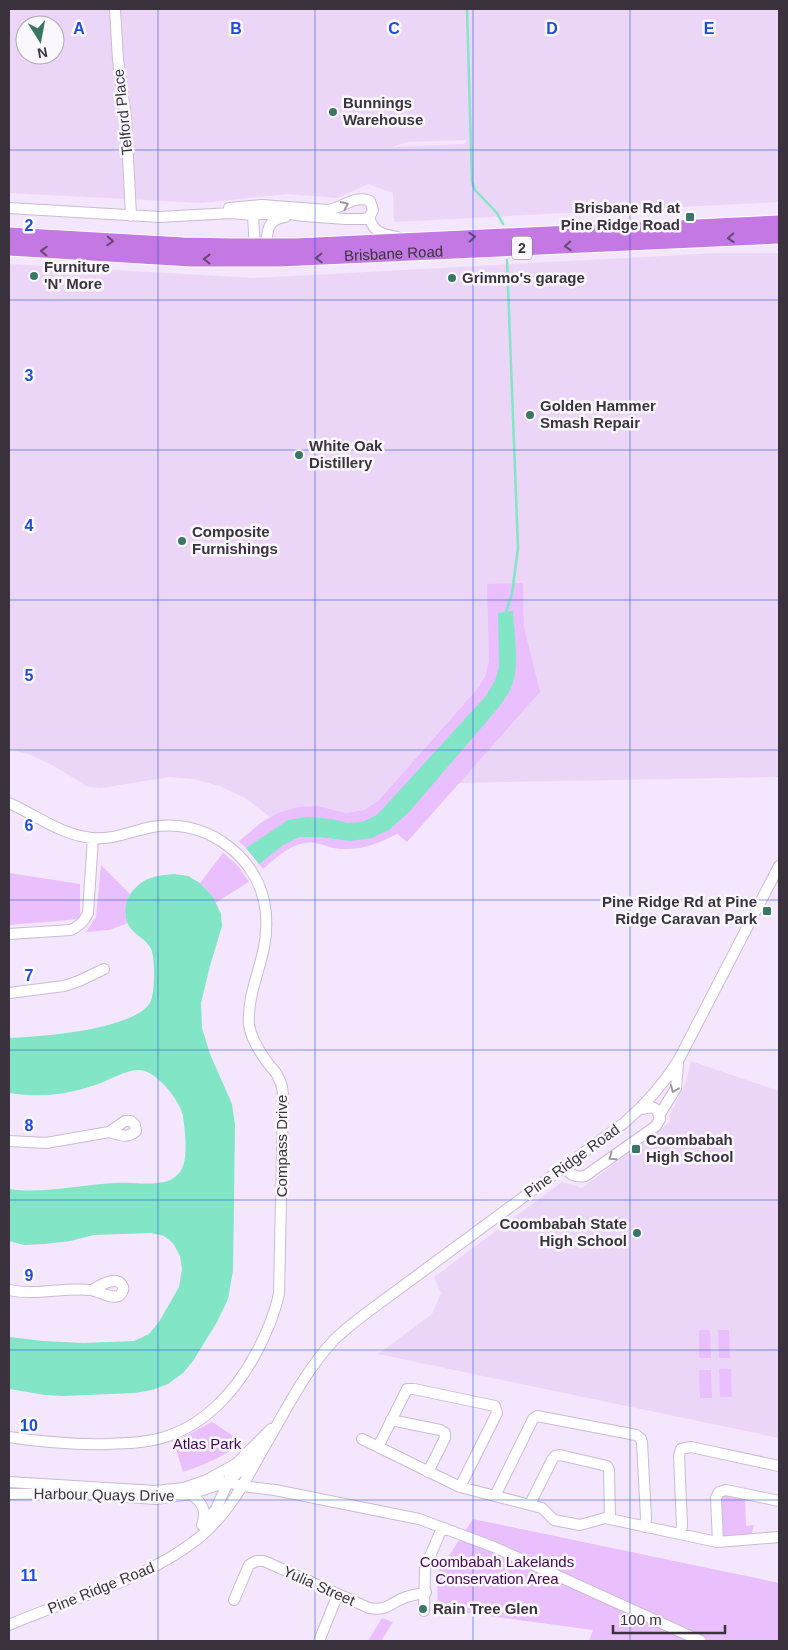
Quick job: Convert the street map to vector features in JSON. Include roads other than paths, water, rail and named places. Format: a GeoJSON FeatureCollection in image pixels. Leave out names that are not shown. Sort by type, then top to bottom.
{"type":"FeatureCollection","features":[{"type":"Feature","properties":{"kind":"highway","name":"Brisbane Road"},"geometry":{"type":"LineString","coordinates":[[9,248],[182,259],[414,240],[779,223]]}},
{"type":"Feature","properties":{"kind":"highway","name":"Brisbane Road"},"geometry":{"type":"LineString","coordinates":[[9,235],[142,243],[329,258],[779,236]]}},
{"type":"Feature","properties":{"kind":"street","name":"Telford Place"},"geometry":{"type":"LineString","coordinates":[[115,9],[118,60],[126,118],[131,216]]}},
{"type":"Feature","properties":{"kind":"street"},"geometry":{"type":"LineString","coordinates":[[211,213],[224,208],[253,205],[332,210],[357,200],[366,199],[370,201],[373,210],[369,218]]}},
{"type":"Feature","properties":{"kind":"street"},"geometry":{"type":"LineString","coordinates":[[253,216],[259,210],[268,206]]}},
{"type":"Feature","properties":{"kind":"street"},"geometry":{"type":"LineString","coordinates":[[9,208],[131,216],[168,217],[211,213],[238,213],[253,216],[260,214],[290,214],[369,218]]}},
{"type":"Feature","properties":{"kind":"street"},"geometry":{"type":"LineString","coordinates":[[253,216],[260,253]]}},
{"type":"Feature","properties":{"kind":"street"},"geometry":{"type":"LineString","coordinates":[[260,253],[273,221],[280,217],[304,216]]}},
{"type":"Feature","properties":{"kind":"street"},"geometry":{"type":"LineString","coordinates":[[369,218],[374,228],[378,231],[387,235],[414,240]]}},
{"type":"Feature","properties":{"kind":"street","name":"Compass Drive"},"geometry":{"type":"LineString","coordinates":[[9,803],[58,828],[93,838],[116,836],[152,827],[188,826],[207,833],[232,849],[246,864],[256,879],[264,900],[266,923],[264,946],[249,1009],[249,1026],[254,1043],[278,1076],[282,1088],[279,1294],[276,1310],[267,1333],[245,1373],[230,1393],[210,1411],[187,1427],[165,1437],[146,1441],[81,1444],[48,1443],[9,1437]]}},
{"type":"Feature","properties":{"kind":"street"},"geometry":{"type":"LineString","coordinates":[[9,934],[71,930],[80,925],[88,912],[93,838]]}},
{"type":"Feature","properties":{"kind":"street","name":"Pine Ridge Road"},"geometry":{"type":"LineString","coordinates":[[9,1625],[148,1570],[200,1537],[214,1523],[242,1486],[317,1360],[344,1331],[641,1109],[661,1086],[678,1061],[779,866]]}},
{"type":"Feature","properties":{"kind":"street"},"geometry":{"type":"LineString","coordinates":[[9,993],[64,986],[104,969]]}},
{"type":"Feature","properties":{"kind":"street"},"geometry":{"type":"LineString","coordinates":[[564,1168],[576,1177],[585,1176],[656,1126],[660,1119],[660,1114],[676,1088],[678,1061]]}},
{"type":"Feature","properties":{"kind":"street"},"geometry":{"type":"LineString","coordinates":[[641,1109],[652,1106],[660,1114]]}},
{"type":"Feature","properties":{"kind":"street"},"geometry":{"type":"LineString","coordinates":[[9,1141],[46,1143],[109,1132]]}},
{"type":"Feature","properties":{"kind":"street"},"geometry":{"type":"LineString","coordinates":[[9,1290],[32,1292],[92,1290]]}},
{"type":"Feature","properties":{"kind":"street"},"geometry":{"type":"LineString","coordinates":[[378,1447],[404,1391],[409,1388],[495,1406],[497,1413],[460,1487]]}},
{"type":"Feature","properties":{"kind":"street"},"geometry":{"type":"LineString","coordinates":[[495,1496],[535,1417],[541,1415],[636,1435],[641,1439],[645,1527]]}},
{"type":"Feature","properties":{"kind":"street"},"geometry":{"type":"LineString","coordinates":[[391,1420],[440,1430],[444,1433],[445,1438],[428,1472]]}},
{"type":"Feature","properties":{"kind":"street","name":"Pine Ridge Road"},"geometry":{"type":"LineString","coordinates":[[190,1544],[216,1509],[236,1464],[279,1422]]}},
{"type":"Feature","properties":{"kind":"street"},"geometry":{"type":"LineString","coordinates":[[362,1439],[460,1487],[530,1504],[542,1508],[554,1520],[571,1524],[580,1525],[598,1519],[610,1519],[718,1542],[779,1537]]}},
{"type":"Feature","properties":{"kind":"street"},"geometry":{"type":"LineString","coordinates":[[680,1534],[682,1526],[679,1456],[681,1448],[691,1447],[779,1466]]}},
{"type":"Feature","properties":{"kind":"street","name":"Harbour Quays Drive"},"geometry":{"type":"LineString","coordinates":[[9,1494],[62,1492],[156,1499],[190,1494],[227,1482],[262,1453]]}},
{"type":"Feature","properties":{"kind":"street"},"geometry":{"type":"LineString","coordinates":[[530,1504],[552,1460],[555,1456],[560,1455],[605,1465],[608,1468],[610,1519]]}},
{"type":"Feature","properties":{"kind":"street"},"geometry":{"type":"LineString","coordinates":[[204,1481],[236,1464]]}},
{"type":"Feature","properties":{"kind":"street","name":"Harbour Quays Drive"},"geometry":{"type":"LineString","coordinates":[[9,1482],[160,1491],[184,1488],[204,1481],[227,1482]]}},
{"type":"Feature","properties":{"kind":"street"},"geometry":{"type":"LineString","coordinates":[[227,1482],[419,1519],[494,1547],[701,1641]]}},
{"type":"Feature","properties":{"kind":"street"},"geometry":{"type":"LineString","coordinates":[[718,1542],[716,1498],[719,1492],[726,1490],[779,1501]]}},
{"type":"Feature","properties":{"kind":"street"},"geometry":{"type":"LineString","coordinates":[[190,1494],[204,1508],[201,1529]]}},
{"type":"Feature","properties":{"kind":"street"},"geometry":{"type":"LineString","coordinates":[[424,1611],[426,1592],[424,1568],[442,1528]]}},
{"type":"Feature","properties":{"kind":"street","name":"Yulia Street"},"geometry":{"type":"LineString","coordinates":[[234,1600],[249,1565],[256,1561],[264,1561],[368,1608],[388,1607],[405,1597],[426,1592]]}},
{"type":"Feature","properties":{"kind":"street"},"geometry":{"type":"LineString","coordinates":[[319,1641],[338,1594]]}},
{"type":"Feature","properties":{"kind":"waterway"},"geometry":{"type":"LineString","coordinates":[[467,9],[472,182],[475,190],[497,213],[503,224]]}},
{"type":"Feature","properties":{"kind":"waterway"},"geometry":{"type":"LineString","coordinates":[[506,612],[512,594],[518,548],[507,260]]}},
{"type":"Feature","properties":{"kind":"place","name":"Bunnings Warehouse"},"geometry":{"type":"Point","coordinates":[333,112]}},
{"type":"Feature","properties":{"kind":"place","name":"Brisbane Rd at Pine Ridge Road"},"geometry":{"type":"Point","coordinates":[690,217]}},
{"type":"Feature","properties":{"kind":"place","name":"Furniture 'N' More"},"geometry":{"type":"Point","coordinates":[34,276]}},
{"type":"Feature","properties":{"kind":"place","name":"Grimmo's garage"},"geometry":{"type":"Point","coordinates":[452,278]}},
{"type":"Feature","properties":{"kind":"place","name":"Golden Hammer Smash Repair"},"geometry":{"type":"Point","coordinates":[530,415]}},
{"type":"Feature","properties":{"kind":"place","name":"White Oak Distillery"},"geometry":{"type":"Point","coordinates":[299,455]}},
{"type":"Feature","properties":{"kind":"place","name":"Composite Furnishings"},"geometry":{"type":"Point","coordinates":[182,541]}},
{"type":"Feature","properties":{"kind":"place","name":"Pine Ridge Rd at Pine Ridge Caravan Park"},"geometry":{"type":"Point","coordinates":[767,911]}},
{"type":"Feature","properties":{"kind":"place","name":"Coombabah High School"},"geometry":{"type":"Point","coordinates":[636,1149]}},
{"type":"Feature","properties":{"kind":"place","name":"Coombabah State High School"},"geometry":{"type":"Point","coordinates":[637,1233]}},
{"type":"Feature","properties":{"kind":"place","name":"Rain Tree Glen"},"geometry":{"type":"Point","coordinates":[423,1609]}},
{"type":"Feature","properties":{"kind":"park label","name":"Atlas Park"},"geometry":{"type":"Point","coordinates":[207,1444]}},
{"type":"Feature","properties":{"kind":"park label","name":"Coombabah Lakelands Conservation Area"},"geometry":{"type":"Point","coordinates":[497,1570]}}]}
